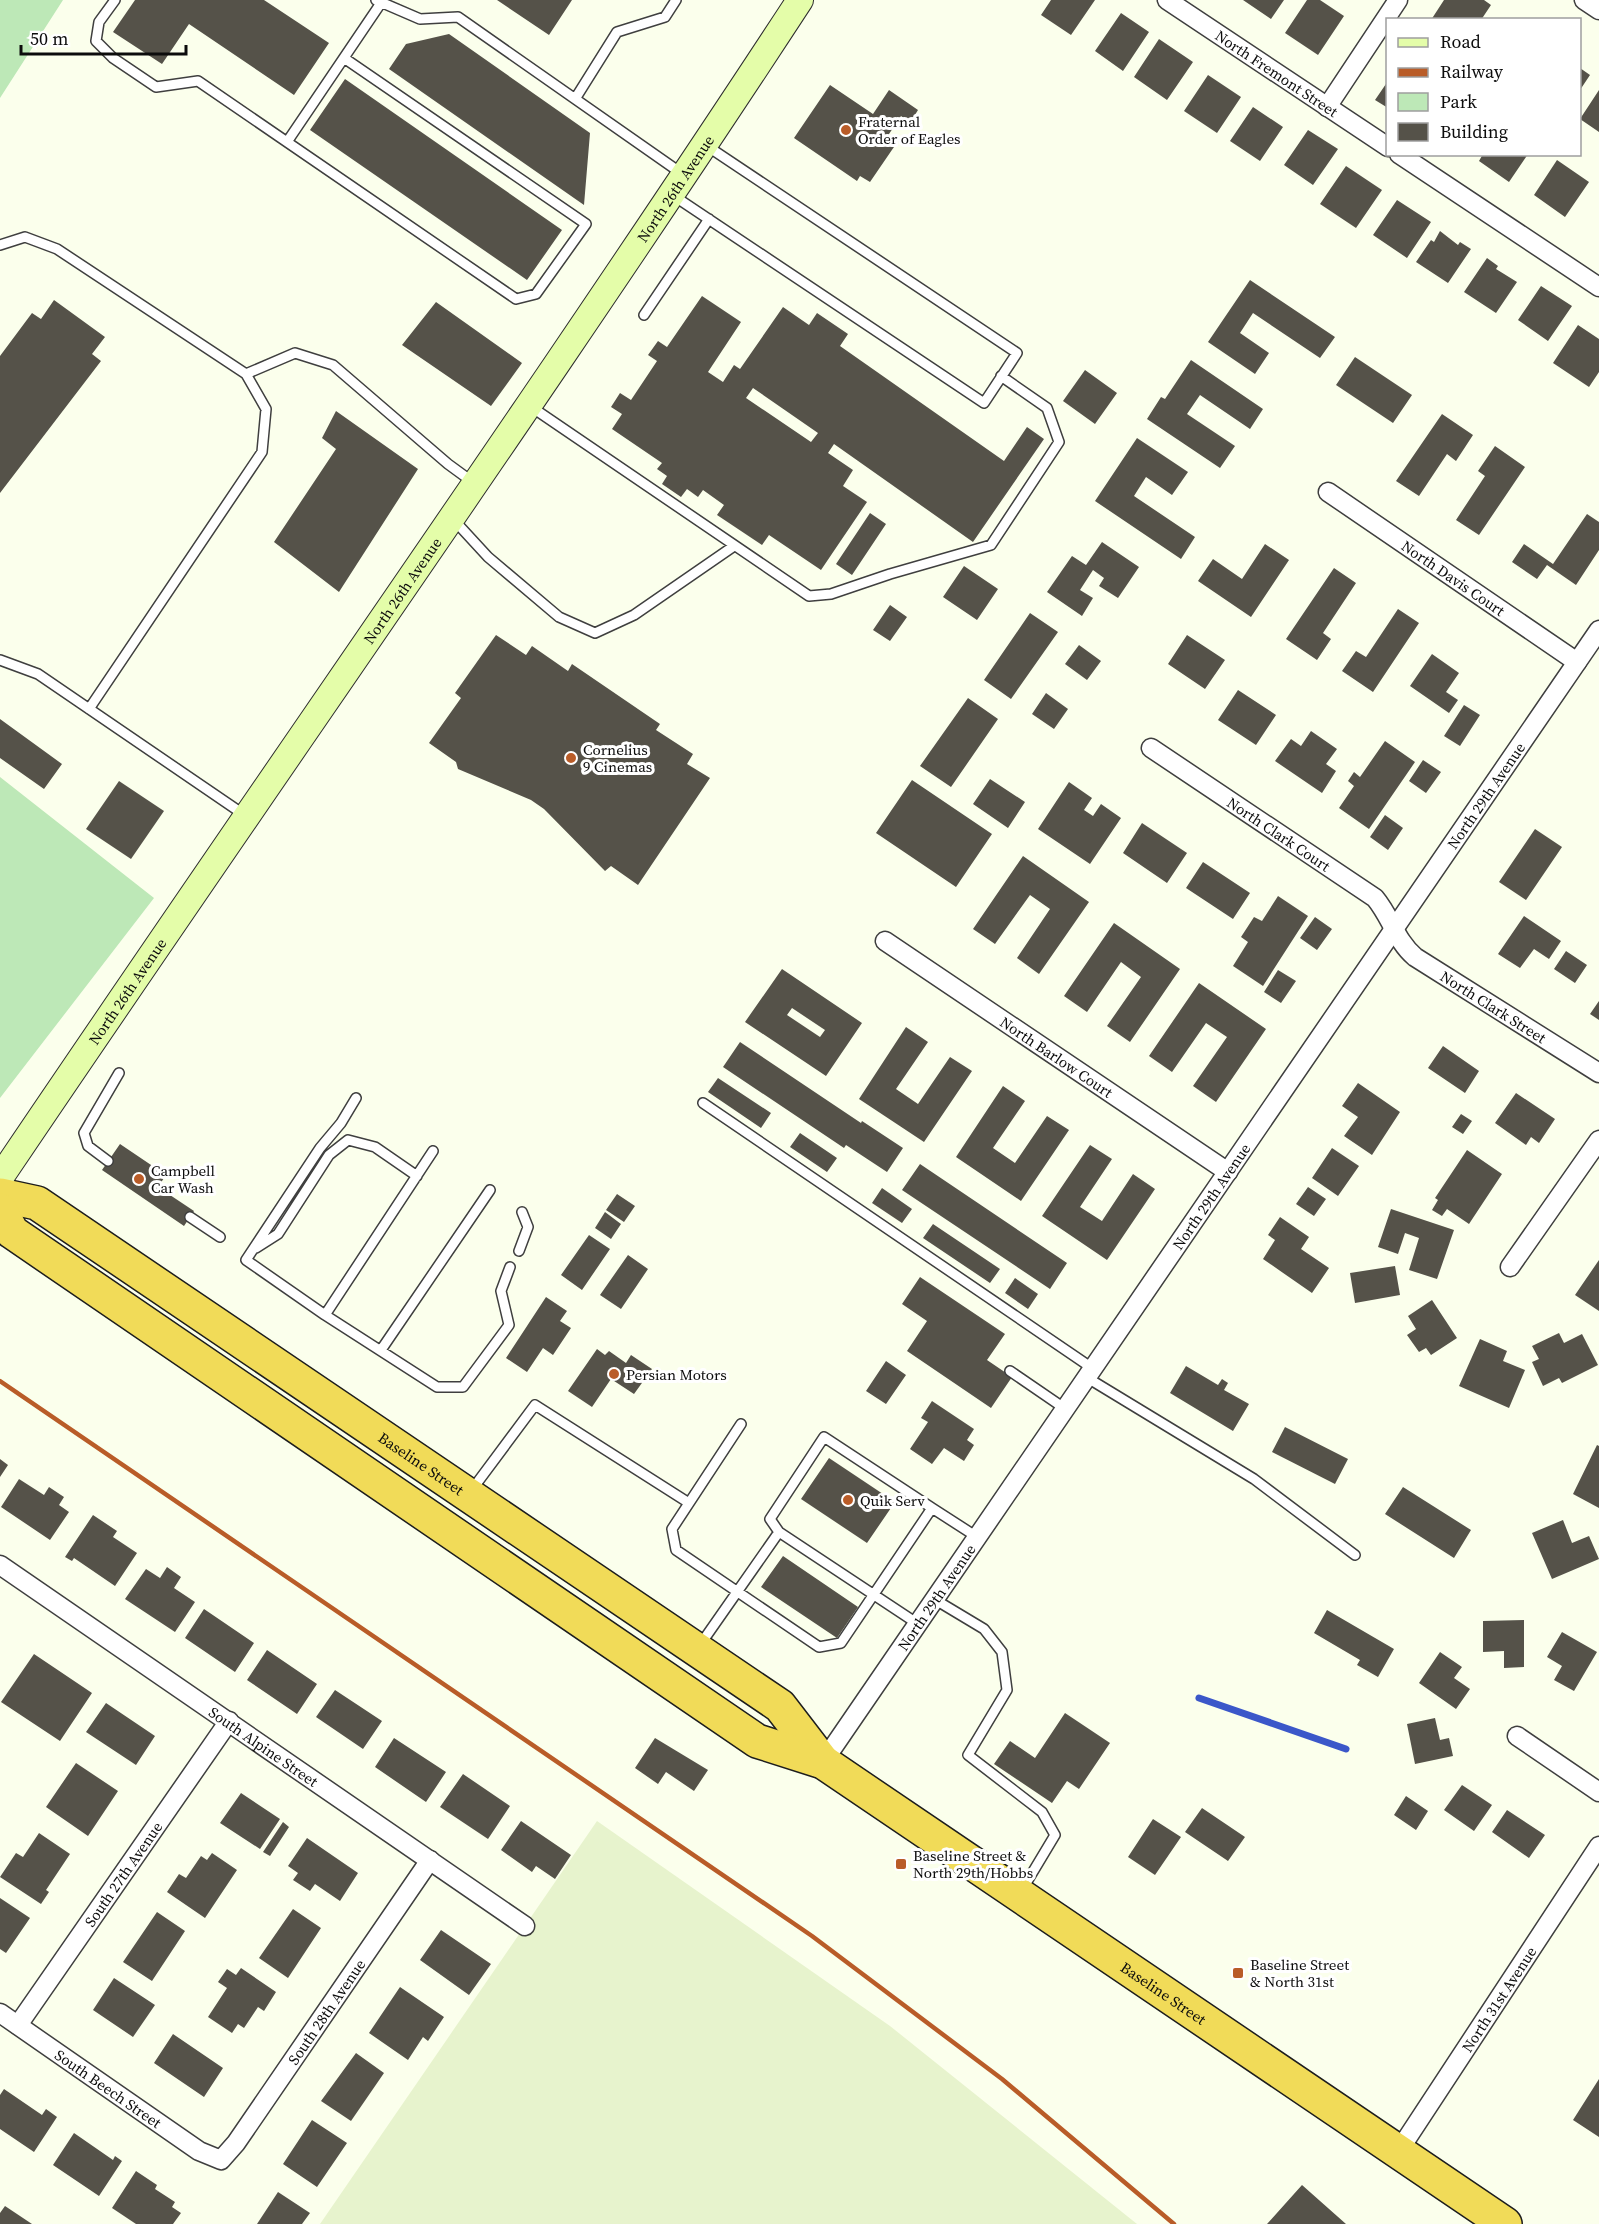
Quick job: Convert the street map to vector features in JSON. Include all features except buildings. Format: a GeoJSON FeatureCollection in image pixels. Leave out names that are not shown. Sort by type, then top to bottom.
{"type":"FeatureCollection","features":[{"type":"Feature","properties":{"kind":"highway","name":"Baseline Street"},"geometry":{"type":"LineString","coordinates":[[0,1195],[37,1203],[780,1706],[823,1762]]}},
{"type":"Feature","properties":{"kind":"highway","name":"Baseline Street"},"geometry":{"type":"LineString","coordinates":[[0,1210],[12,1232],[758,1741],[823,1762],[1505,2224]]}},
{"type":"Feature","properties":{"kind":"street","name":"North 26th Avenue"},"geometry":{"type":"LineString","coordinates":[[0,1178],[528,405],[800,0]]}},
{"type":"Feature","properties":{"kind":"street","name":"North Fremont Street"},"geometry":{"type":"LineString","coordinates":[[1167,0],[1386,146]]}},
{"type":"Feature","properties":{"kind":"street"},"geometry":{"type":"LineString","coordinates":[[1386,18],[1398,0]]}},
{"type":"Feature","properties":{"kind":"street"},"geometry":{"type":"LineString","coordinates":[[1584,0],[1599,10]]}},
{"type":"Feature","properties":{"kind":"street"},"geometry":{"type":"LineString","coordinates":[[1327,107],[1386,18]]}},
{"type":"Feature","properties":{"kind":"street"},"geometry":{"type":"LineString","coordinates":[[1402,156],[1599,287]]}},
{"type":"Feature","properties":{"kind":"street","name":"North Davis Court"},"geometry":{"type":"LineString","coordinates":[[1328,492],[1577,662]]}},
{"type":"Feature","properties":{"kind":"street","name":"North 29th Avenue"},"geometry":{"type":"LineString","coordinates":[[823,1762],[1599,630]]}},
{"type":"Feature","properties":{"kind":"street","name":"North Clark Court"},"geometry":{"type":"LineString","coordinates":[[1151,748],[1375,898],[1386,911],[1394,931]]}},
{"type":"Feature","properties":{"kind":"street","name":"North Clark Street"},"geometry":{"type":"LineString","coordinates":[[1394,931],[1403,947],[1415,957],[1599,1073]]}},
{"type":"Feature","properties":{"kind":"street","name":"North Barlow Court"},"geometry":{"type":"LineString","coordinates":[[885,940],[1228,1172]]}},
{"type":"Feature","properties":{"kind":"street"},"geometry":{"type":"LineString","coordinates":[[1510,1267],[1599,1140]]}},
{"type":"Feature","properties":{"kind":"street","name":"South Alpine Street"},"geometry":{"type":"LineString","coordinates":[[0,1565],[525,1926]]}},
{"type":"Feature","properties":{"kind":"street","name":"South 27th Avenue"},"geometry":{"type":"LineString","coordinates":[[18,2025],[229,1721]]}},
{"type":"Feature","properties":{"kind":"street"},"geometry":{"type":"LineString","coordinates":[[1517,1736],[1599,1792]]}},
{"type":"Feature","properties":{"kind":"street","name":"North 31st Avenue"},"geometry":{"type":"LineString","coordinates":[[1398,2152],[1599,1846]]}},
{"type":"Feature","properties":{"kind":"street","name":"South 28th Avenue"},"geometry":{"type":"LineString","coordinates":[[220,2160],[236,2143],[250,2119],[430,1860]]}},
{"type":"Feature","properties":{"kind":"street","name":"South Beech Street"},"geometry":{"type":"LineString","coordinates":[[0,2013],[199,2151],[220,2160]]}},
{"type":"Feature","properties":{"kind":"lane"},"geometry":{"type":"LineString","coordinates":[[114,0],[99,22],[96,41],[113,58],[156,87],[198,81],[516,299],[536,294],[586,224],[344,58]]}},
{"type":"Feature","properties":{"kind":"lane"},"geometry":{"type":"LineString","coordinates":[[575,99],[617,32],[665,17],[676,0]]}},
{"type":"Feature","properties":{"kind":"lane"},"geometry":{"type":"LineString","coordinates":[[287,142],[344,58],[378,2],[420,19],[458,17],[575,99],[677,184],[709,219],[984,403],[1017,353],[705,144]]}},
{"type":"Feature","properties":{"kind":"lane"},"geometry":{"type":"LineString","coordinates":[[644,315],[709,219]]}},
{"type":"Feature","properties":{"kind":"lane"},"geometry":{"type":"LineString","coordinates":[[0,245],[26,237],[57,249],[246,374],[266,409],[262,452],[89,709]]}},
{"type":"Feature","properties":{"kind":"lane"},"geometry":{"type":"LineString","coordinates":[[246,374],[295,353],[333,365],[448,464],[474,483]]}},
{"type":"Feature","properties":{"kind":"lane"},"geometry":{"type":"LineString","coordinates":[[528,405],[809,596],[831,594],[890,574],[991,545],[1059,442],[1047,408],[1001,376]]}},
{"type":"Feature","properties":{"kind":"lane"},"geometry":{"type":"LineString","coordinates":[[451,517],[488,557],[559,616],[595,633],[634,615],[734,546]]}},
{"type":"Feature","properties":{"kind":"lane"},"geometry":{"type":"LineString","coordinates":[[0,660],[38,674],[246,816]]}},
{"type":"Feature","properties":{"kind":"lane"},"geometry":{"type":"LineString","coordinates":[[108,1161],[88,1146],[84,1133],[119,1074]]}},
{"type":"Feature","properties":{"kind":"lane"},"geometry":{"type":"LineString","coordinates":[[356,1098],[246,1260],[325,1315],[437,1387],[463,1387],[509,1325],[501,1291],[510,1267]]}},
{"type":"Feature","properties":{"kind":"lane"},"geometry":{"type":"LineString","coordinates":[[703,1103],[1089,1372],[1254,1479],[1355,1555]]}},
{"type":"Feature","properties":{"kind":"lane"},"geometry":{"type":"LineString","coordinates":[[252,1251],[278,1234],[329,1155],[348,1140],[375,1147],[417,1176]]}},
{"type":"Feature","properties":{"kind":"lane"},"geometry":{"type":"LineString","coordinates":[[325,1315],[434,1151]]}},
{"type":"Feature","properties":{"kind":"lane"},"geometry":{"type":"LineString","coordinates":[[381,1350],[490,1190]]}},
{"type":"Feature","properties":{"kind":"lane"},"geometry":{"type":"LineString","coordinates":[[519,1251],[528,1227],[522,1212]]}},
{"type":"Feature","properties":{"kind":"lane"},"geometry":{"type":"LineString","coordinates":[[190,1217],[220,1238]]}},
{"type":"Feature","properties":{"kind":"lane"},"geometry":{"type":"LineString","coordinates":[[1010,1371],[1064,1408]]}},
{"type":"Feature","properties":{"kind":"lane"},"geometry":{"type":"LineString","coordinates":[[468,1495],[535,1405],[548,1411],[689,1503]]}},
{"type":"Feature","properties":{"kind":"lane"},"geometry":{"type":"LineString","coordinates":[[741,1424],[672,1529],[676,1550],[819,1647],[841,1643],[932,1508]]}},
{"type":"Feature","properties":{"kind":"lane"},"geometry":{"type":"LineString","coordinates":[[918,1624],[779,1532],[770,1520],[824,1437],[977,1537]]}},
{"type":"Feature","properties":{"kind":"lane"},"geometry":{"type":"LineString","coordinates":[[697,1650],[779,1532]]}},
{"type":"Feature","properties":{"kind":"lane"},"geometry":{"type":"LineString","coordinates":[[934,1599],[984,1629],[1002,1652],[1007,1690],[968,1755],[1042,1812],[1055,1835],[1019,1895]]}},
{"type":"Feature","properties":{"kind":"green space"},"geometry":{"type":"Polygon","coordinates":[[[0,0],[63,0],[0,98],[0,0]]]}},
{"type":"Feature","properties":{"kind":"green space"},"geometry":{"type":"Polygon","coordinates":[[[0,777],[154,898],[0,1098],[0,777]]]}},
{"type":"Feature","properties":{"kind":"green space"},"geometry":{"type":"Polygon","coordinates":[[[597,1821],[890,2026],[1137,2224],[320,2224],[597,1821]]]}},
{"type":"Feature","properties":{"kind":"waterway"},"geometry":{"type":"LineString","coordinates":[[1199,1698],[1346,1749]]}},
{"type":"Feature","properties":{"kind":"railway"},"geometry":{"type":"LineString","coordinates":[[0,1381],[812,1936],[1002,2079],[1174,2224]]}},
{"type":"Feature","properties":{"kind":"place","name":"Fraternal Order of Eagles"},"geometry":{"type":"Point","coordinates":[846,130]}},
{"type":"Feature","properties":{"kind":"place","name":"Cornelius 9 Cinemas"},"geometry":{"type":"Point","coordinates":[571,758]}},
{"type":"Feature","properties":{"kind":"place","name":"Campbell Car Wash"},"geometry":{"type":"Point","coordinates":[139,1179]}},
{"type":"Feature","properties":{"kind":"place","name":"Persian Motors"},"geometry":{"type":"Point","coordinates":[614,1374]}},
{"type":"Feature","properties":{"kind":"place","name":"Quik Serv"},"geometry":{"type":"Point","coordinates":[848,1500]}},
{"type":"Feature","properties":{"kind":"place","name":"Baseline Street & North 29th/Hobbs"},"geometry":{"type":"Point","coordinates":[901,1864]}},
{"type":"Feature","properties":{"kind":"place","name":"Baseline Street & North 31st"},"geometry":{"type":"Point","coordinates":[1238,1973]}}]}
